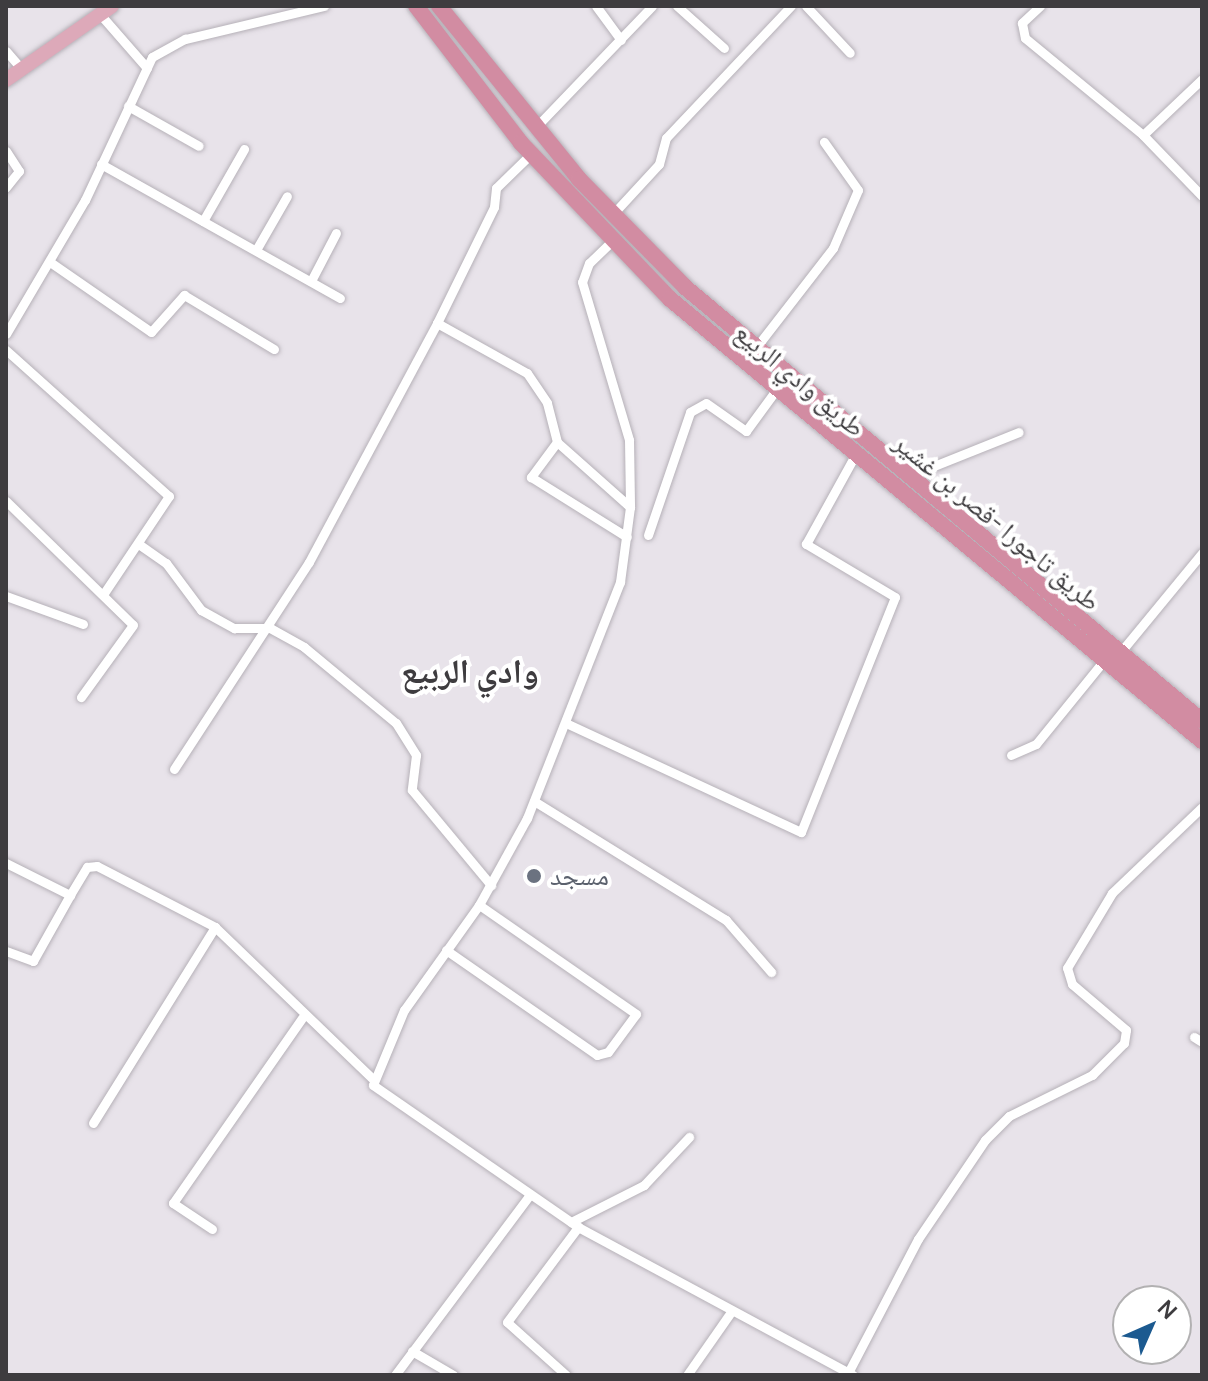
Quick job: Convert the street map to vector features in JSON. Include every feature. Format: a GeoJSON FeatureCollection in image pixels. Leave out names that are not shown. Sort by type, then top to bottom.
{"type":"FeatureCollection","features":[{"type":"Feature","properties":{"kind":"highway","name":"طريق وادي الربيع"},"geometry":{"type":"LineString","coordinates":[[416,6],[531,154],[612,241],[854,457],[1112,657],[1202,741]]}},
{"type":"Feature","properties":{"kind":"highway","name":"طريق تاجورا -قصر بن غشير"},"geometry":{"type":"LineString","coordinates":[[439,6],[535,128],[612,215],[754,350],[906,477],[1112,657],[1202,721]]}},
{"type":"Feature","properties":{"kind":"main road"},"geometry":{"type":"LineString","coordinates":[[6,80],[106,10]]}},
{"type":"Feature","properties":{"kind":"street"},"geometry":{"type":"LineString","coordinates":[[6,334],[50,262],[147,68],[168,45],[324,6]]}},
{"type":"Feature","properties":{"kind":"street"},"geometry":{"type":"LineString","coordinates":[[596,6],[621,40]]}},
{"type":"Feature","properties":{"kind":"street"},"geometry":{"type":"LineString","coordinates":[[535,128],[652,6]]}},
{"type":"Feature","properties":{"kind":"street"},"geometry":{"type":"LineString","coordinates":[[677,6],[724,48]]}},
{"type":"Feature","properties":{"kind":"street"},"geometry":{"type":"LineString","coordinates":[[612,215],[659,164],[666,138],[791,6]]}},
{"type":"Feature","properties":{"kind":"street"},"geometry":{"type":"LineString","coordinates":[[806,6],[850,53]]}},
{"type":"Feature","properties":{"kind":"street"},"geometry":{"type":"LineString","coordinates":[[1040,6],[1022,23],[1025,38],[1143,135],[1202,196]]}},
{"type":"Feature","properties":{"kind":"street"},"geometry":{"type":"LineString","coordinates":[[106,10],[147,68]]}},
{"type":"Feature","properties":{"kind":"street"},"geometry":{"type":"LineString","coordinates":[[6,51],[21,68]]}},
{"type":"Feature","properties":{"kind":"street"},"geometry":{"type":"LineString","coordinates":[[1143,135],[1202,79]]}},
{"type":"Feature","properties":{"kind":"street"},"geometry":{"type":"LineString","coordinates":[[128,106],[199,146]]}},
{"type":"Feature","properties":{"kind":"street"},"geometry":{"type":"LineString","coordinates":[[754,350],[833,248],[858,190],[824,142]]}},
{"type":"Feature","properties":{"kind":"street"},"geometry":{"type":"LineString","coordinates":[[203,221],[244,149]]}},
{"type":"Feature","properties":{"kind":"street"},"geometry":{"type":"LineString","coordinates":[[6,151],[19,171],[6,187]]}},
{"type":"Feature","properties":{"kind":"street"},"geometry":{"type":"LineString","coordinates":[[174,769],[270,628],[437,323],[494,207],[496,188],[531,154]]}},
{"type":"Feature","properties":{"kind":"street"},"geometry":{"type":"LineString","coordinates":[[101,164],[340,298]]}},
{"type":"Feature","properties":{"kind":"street"},"geometry":{"type":"LineString","coordinates":[[256,250],[287,196]]}},
{"type":"Feature","properties":{"kind":"street"},"geometry":{"type":"LineString","coordinates":[[311,281],[336,233]]}},
{"type":"Feature","properties":{"kind":"street"},"geometry":{"type":"LineString","coordinates":[[372,1078],[409,1003],[479,905],[534,801],[568,724],[611,611],[627,537],[629,440],[582,282],[589,263],[612,241]]}},
{"type":"Feature","properties":{"kind":"street"},"geometry":{"type":"LineString","coordinates":[[50,262],[151,332],[184,295],[274,349]]}},
{"type":"Feature","properties":{"kind":"street"},"geometry":{"type":"LineString","coordinates":[[437,323],[527,373],[547,403],[557,442],[630,507]]}},
{"type":"Feature","properties":{"kind":"street"},"geometry":{"type":"LineString","coordinates":[[6,350],[169,496],[140,545],[104,593]]}},
{"type":"Feature","properties":{"kind":"street"},"geometry":{"type":"LineString","coordinates":[[648,535],[690,412],[706,403],[746,431],[776,390]]}},
{"type":"Feature","properties":{"kind":"street"},"geometry":{"type":"LineString","coordinates":[[906,477],[1019,432]]}},
{"type":"Feature","properties":{"kind":"street"},"geometry":{"type":"LineString","coordinates":[[557,442],[531,477],[627,537]]}},
{"type":"Feature","properties":{"kind":"street"},"geometry":{"type":"LineString","coordinates":[[568,724],[801,832],[895,597],[806,544],[854,457]]}},
{"type":"Feature","properties":{"kind":"street"},"geometry":{"type":"LineString","coordinates":[[6,501],[104,593],[133,625],[81,697]]}},
{"type":"Feature","properties":{"kind":"street"},"geometry":{"type":"LineString","coordinates":[[140,545],[166,563],[212,618],[234,628],[270,628],[324,660],[405,733],[416,755],[412,790],[491,885]]}},
{"type":"Feature","properties":{"kind":"street"},"geometry":{"type":"LineString","coordinates":[[1011,755],[1036,744],[1202,553]]}},
{"type":"Feature","properties":{"kind":"street"},"geometry":{"type":"LineString","coordinates":[[6,596],[83,624]]}},
{"type":"Feature","properties":{"kind":"street"},"geometry":{"type":"LineString","coordinates":[[534,801],[726,920],[771,972]]}},
{"type":"Feature","properties":{"kind":"street"},"geometry":{"type":"LineString","coordinates":[[6,951],[33,961],[70,895],[92,865],[215,927],[302,1018],[372,1078],[385,1100],[575,1225],[731,1312],[852,1374],[918,1239],[976,1149],[1009,1116],[1092,1075],[1124,1043],[1126,1030],[1072,984],[1067,968],[1112,893],[1202,807]]}},
{"type":"Feature","properties":{"kind":"street"},"geometry":{"type":"LineString","coordinates":[[6,863],[70,895]]}},
{"type":"Feature","properties":{"kind":"street"},"geometry":{"type":"LineString","coordinates":[[446,950],[597,1055],[608,1052],[636,1014],[479,905]]}},
{"type":"Feature","properties":{"kind":"street"},"geometry":{"type":"LineString","coordinates":[[93,1123],[215,927]]}},
{"type":"Feature","properties":{"kind":"street"},"geometry":{"type":"LineString","coordinates":[[212,1229],[173,1203],[302,1018]]}},
{"type":"Feature","properties":{"kind":"street"},"geometry":{"type":"LineString","coordinates":[[566,1375],[507,1322],[575,1225],[644,1185],[689,1137]]}},
{"type":"Feature","properties":{"kind":"street"},"geometry":{"type":"LineString","coordinates":[[395,1375],[529,1196]]}},
{"type":"Feature","properties":{"kind":"street"},"geometry":{"type":"LineString","coordinates":[[687,1375],[731,1312]]}},
{"type":"Feature","properties":{"kind":"street"},"geometry":{"type":"LineString","coordinates":[[412,1351],[453,1375]]}},
{"type":"Feature","properties":{"kind":"place","name":"مسجد"},"geometry":{"type":"Point","coordinates":[534,876]}},
{"type":"Feature","properties":{"kind":"district","name":"وادي الربيع"},"geometry":{"type":"Point","coordinates":[470,671]}}]}
